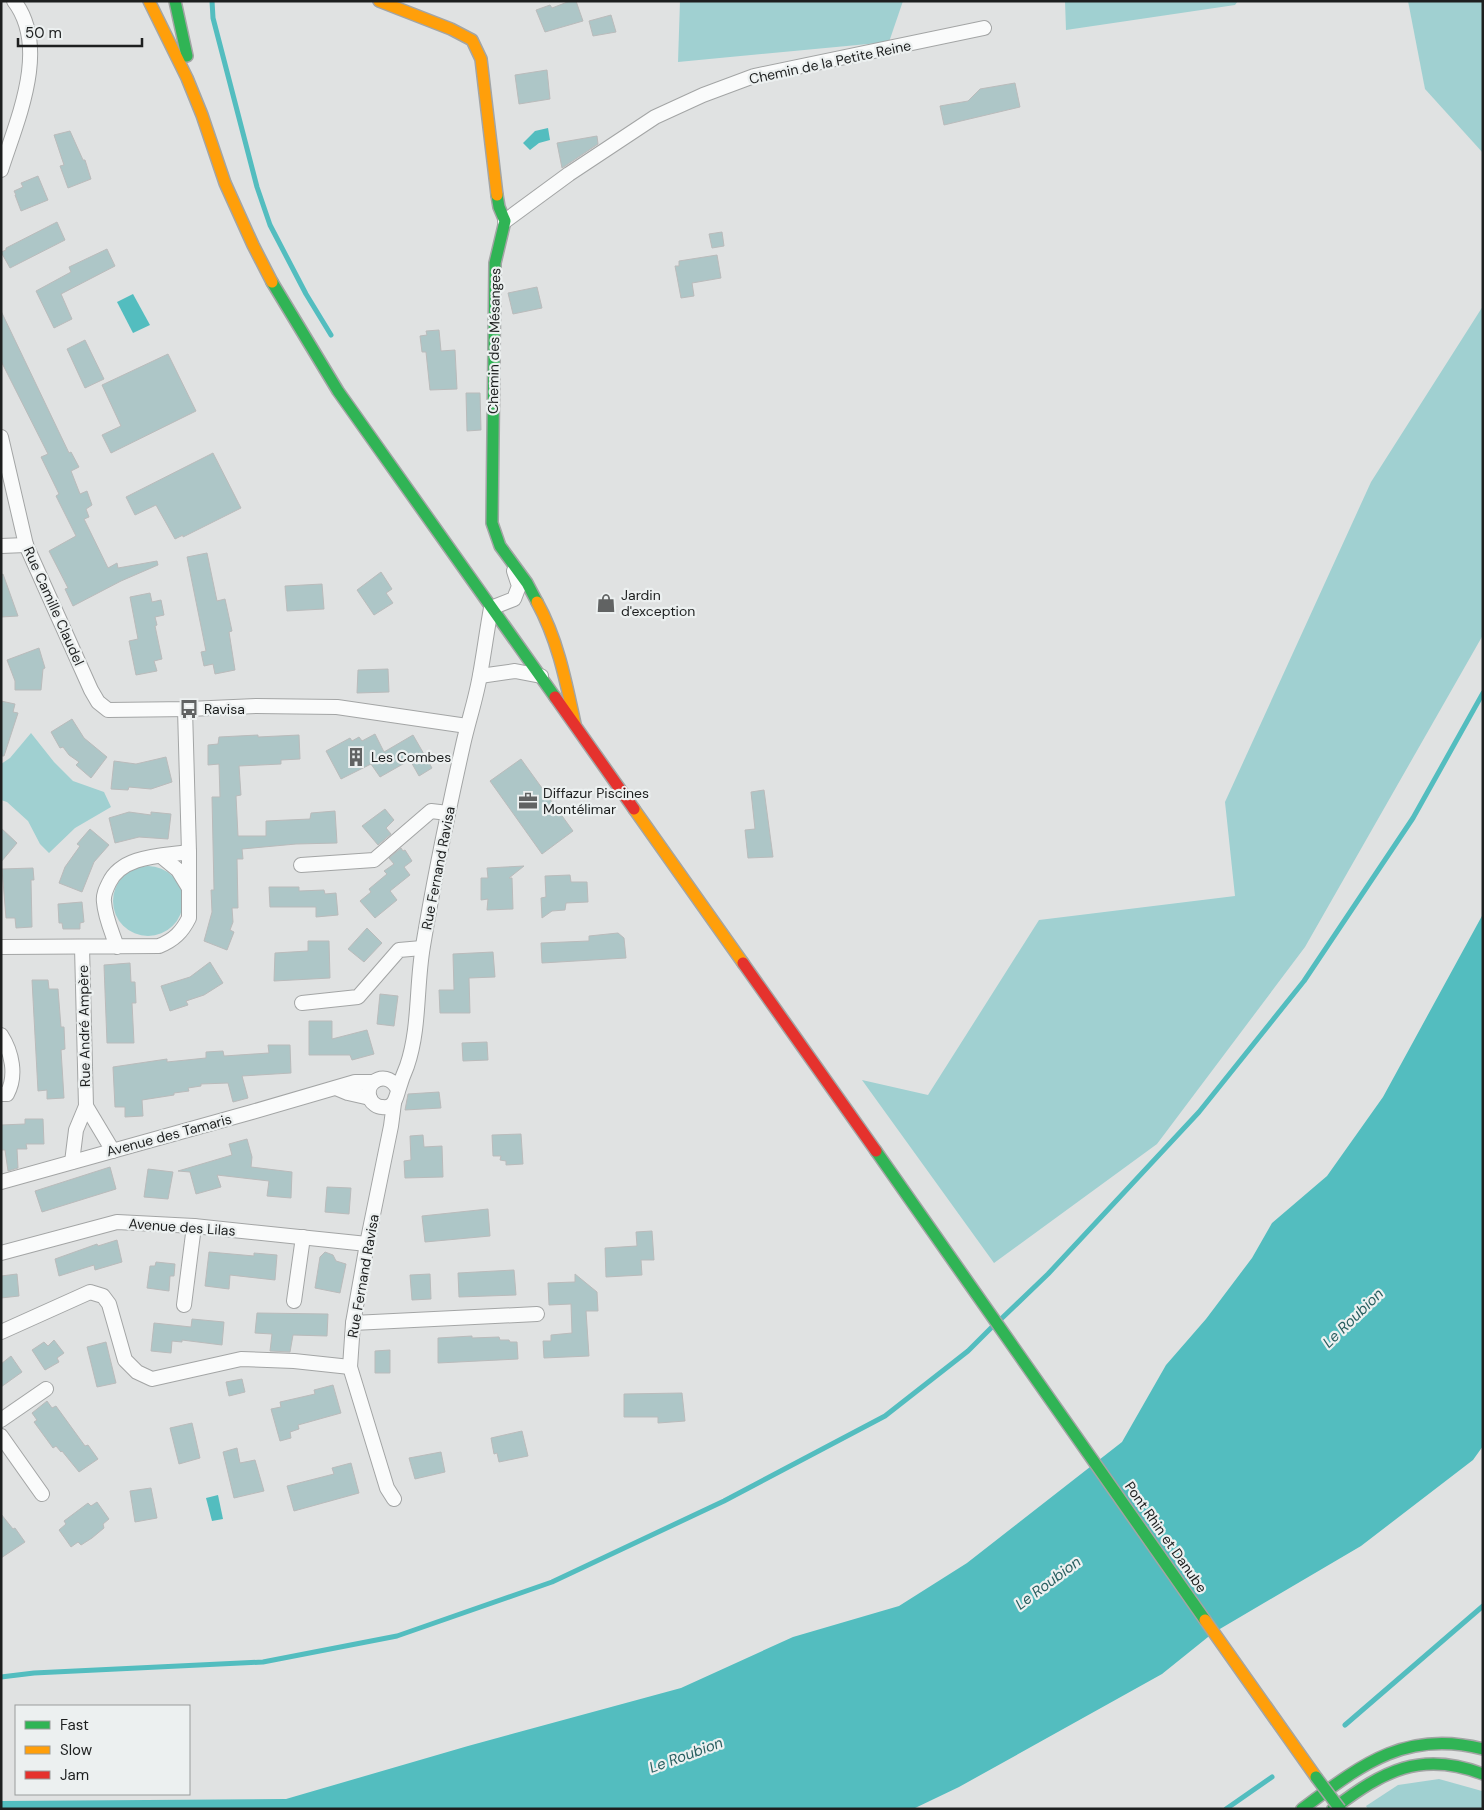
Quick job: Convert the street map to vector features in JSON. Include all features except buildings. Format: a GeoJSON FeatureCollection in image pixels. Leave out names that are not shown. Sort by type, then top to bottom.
{"type":"FeatureCollection","features":[{"type":"Feature","properties":{"kind":"main road"},"geometry":{"type":"LineString","coordinates":[[149,1],[166,32],[198,103]]}},
{"type":"Feature","properties":{"kind":"main road"},"geometry":{"type":"LineString","coordinates":[[175,1],[198,103]]}},
{"type":"Feature","properties":{"kind":"main road"},"geometry":{"type":"LineString","coordinates":[[379,1],[451,29],[472,40],[481,59],[498,207],[505,221]]}},
{"type":"Feature","properties":{"kind":"main road","name":"Pont Rhin et Danube"},"geometry":{"type":"LineString","coordinates":[[198,103],[229,194],[251,242],[284,306],[338,391],[1340,1809]]}},
{"type":"Feature","properties":{"kind":"main road","name":"Chemin des Mésanges"},"geometry":{"type":"LineString","coordinates":[[505,221],[495,263],[492,338],[492,523],[500,546],[527,583],[544,615],[562,664],[575,724]]}},
{"type":"Feature","properties":{"kind":"main road"},"geometry":{"type":"LineString","coordinates":[[1302,1809],[1375,1759],[1406,1748],[1426,1744],[1452,1744],[1483,1749]]}},
{"type":"Feature","properties":{"kind":"main road"},"geometry":{"type":"LineString","coordinates":[[1333,1809],[1358,1790],[1394,1771],[1418,1764],[1441,1763],[1459,1765],[1483,1774]]}},
{"type":"Feature","properties":{"kind":"street"},"geometry":{"type":"LineString","coordinates":[[1,170],[27,88],[32,52],[28,33],[14,1]]}},
{"type":"Feature","properties":{"kind":"street","name":"Chemin de la Petite Reine"},"geometry":{"type":"LineString","coordinates":[[505,221],[569,174],[655,117],[703,95],[754,76],[984,28]]}},
{"type":"Feature","properties":{"kind":"street","name":"Rue Camille Claudel"},"geometry":{"type":"LineString","coordinates":[[1,437],[26,545],[98,702],[108,710],[185,709]]}},
{"type":"Feature","properties":{"kind":"street"},"geometry":{"type":"LineString","coordinates":[[1,546],[26,545]]}},
{"type":"Feature","properties":{"kind":"street","name":"Chemin des Mésanges"},"geometry":{"type":"LineString","coordinates":[[491,608],[514,599],[518,586],[511,563]]}},
{"type":"Feature","properties":{"kind":"street","name":"Rue Fernand Ravisa"},"geometry":{"type":"LineString","coordinates":[[350,1367],[354,1323],[367,1244],[391,1126],[391,1100],[408,1062],[414,1040],[422,948],[448,813],[480,676],[491,608]]}},
{"type":"Feature","properties":{"kind":"street"},"geometry":{"type":"LineString","coordinates":[[480,676],[515,671],[541,676]]}},
{"type":"Feature","properties":{"kind":"street"},"geometry":{"type":"LineString","coordinates":[[1,947],[159,946],[178,936],[189,918],[190,888],[185,709],[256,706],[337,707],[468,726]]}},
{"type":"Feature","properties":{"kind":"street"},"geometry":{"type":"LineString","coordinates":[[301,865],[374,860],[431,811],[448,813]]}},
{"type":"Feature","properties":{"kind":"street"},"geometry":{"type":"LineString","coordinates":[[117,947],[105,911],[104,900],[110,879],[126,864],[136,860],[189,852]]}},
{"type":"Feature","properties":{"kind":"street"},"geometry":{"type":"LineString","coordinates":[[161,856],[178,870],[190,888]]}},
{"type":"Feature","properties":{"kind":"street","name":"Rue André Ampère"},"geometry":{"type":"LineString","coordinates":[[72,1162],[76,1130],[86,1106],[82,947]]}},
{"type":"Feature","properties":{"kind":"street"},"geometry":{"type":"LineString","coordinates":[[302,1003],[358,997],[398,950],[422,948]]}},
{"type":"Feature","properties":{"kind":"street"},"geometry":{"type":"LineString","coordinates":[[1,1035],[9,1048],[12,1085],[7,1094],[1,1094]]}},
{"type":"Feature","properties":{"kind":"street"},"geometry":{"type":"LineString","coordinates":[[370,1098],[370,1088],[379,1080],[408,1062]]}},
{"type":"Feature","properties":{"kind":"street"},"geometry":{"type":"LineString","coordinates":[[336,1088],[348,1094],[370,1098],[372,1102],[391,1100],[393,1082],[379,1080]]}},
{"type":"Feature","properties":{"kind":"street","name":"Avenue des Tamaris"},"geometry":{"type":"LineString","coordinates":[[1,1182],[355,1082],[379,1080]]}},
{"type":"Feature","properties":{"kind":"street","name":"Rue André Ampère"},"geometry":{"type":"LineString","coordinates":[[86,1106],[113,1151]]}},
{"type":"Feature","properties":{"kind":"street","name":"Avenue des Lilas"},"geometry":{"type":"LineString","coordinates":[[1,1253],[117,1222],[194,1226],[367,1244]]}},
{"type":"Feature","properties":{"kind":"street"},"geometry":{"type":"LineString","coordinates":[[184,1305],[194,1226]]}},
{"type":"Feature","properties":{"kind":"street"},"geometry":{"type":"LineString","coordinates":[[294,1300],[303,1237]]}},
{"type":"Feature","properties":{"kind":"street"},"geometry":{"type":"LineString","coordinates":[[1,1332],[90,1292],[103,1296],[109,1304],[125,1360],[137,1372],[152,1379],[241,1359],[294,1361],[350,1367],[387,1488],[394,1499]]}},
{"type":"Feature","properties":{"kind":"street"},"geometry":{"type":"LineString","coordinates":[[354,1323],[536,1314]]}},
{"type":"Feature","properties":{"kind":"street"},"geometry":{"type":"LineString","coordinates":[[1,1420],[46,1389]]}},
{"type":"Feature","properties":{"kind":"street"},"geometry":{"type":"LineString","coordinates":[[1,1436],[42,1494]]}},
{"type":"Feature","properties":{"kind":"shaded area"},"geometry":{"type":"Polygon","coordinates":[[[680,1],[903,1],[889,42],[678,62],[680,1]]]}},
{"type":"Feature","properties":{"kind":"shaded area"},"geometry":{"type":"Polygon","coordinates":[[[1065,1],[1238,1],[1235,5],[1066,30],[1065,1]]]}},
{"type":"Feature","properties":{"kind":"shaded area"},"geometry":{"type":"Polygon","coordinates":[[[1408,1],[1483,1],[1483,153],[1425,89],[1408,1]]]}},
{"type":"Feature","properties":{"kind":"shaded area"},"geometry":{"type":"Polygon","coordinates":[[[1483,306],[1483,635],[1305,947],[1157,1144],[994,1263],[862,1080],[928,1095],[1039,920],[1235,896],[1225,802],[1371,482],[1483,306]]]}},
{"type":"Feature","properties":{"kind":"shaded area"},"geometry":{"type":"Polygon","coordinates":[[[31,733],[54,762],[73,781],[104,792],[111,807],[75,828],[49,853],[40,844],[28,821],[7,802],[1,800],[1,764],[10,758],[31,733]]]}},
{"type":"Feature","properties":{"kind":"shaded area"},"geometry":{"type":"Polygon","coordinates":[[[148,866],[161,869],[173,876],[180,888],[183,901],[180,914],[173,926],[161,933],[148,936],[135,933],[123,926],[116,914],[113,901],[116,888],[123,876],[135,869],[148,866]]]}},
{"type":"Feature","properties":{"kind":"shaded area"},"geometry":{"type":"Polygon","coordinates":[[[1439,1779],[1482,1791],[1483,1809],[1368,1809],[1366,1806],[1398,1785],[1439,1779]]]}},
{"type":"Feature","properties":{"kind":"water"},"geometry":{"type":"Polygon","coordinates":[[[548,128],[550,140],[539,143],[530,150],[523,143],[535,131],[548,128]]]}},
{"type":"Feature","properties":{"kind":"water"},"geometry":{"type":"Polygon","coordinates":[[[133,294],[150,325],[133,333],[117,302],[133,294]]]}},
{"type":"Feature","properties":{"kind":"water","name":"Le Roubion"},"geometry":{"type":"Polygon","coordinates":[[[1483,914],[1483,1446],[1473,1460],[1361,1546],[1213,1633],[1162,1674],[959,1787],[913,1809],[1,1809],[1,1801],[286,1799],[468,1746],[681,1688],[793,1637],[899,1606],[967,1563],[1122,1442],[1166,1365],[1206,1319],[1252,1258],[1272,1223],[1327,1176],[1383,1097],[1483,914]]]}},
{"type":"Feature","properties":{"kind":"water"},"geometry":{"type":"Polygon","coordinates":[[[218,1495],[223,1519],[212,1521],[206,1498],[218,1495]]]}},
{"type":"Feature","properties":{"kind":"waterway"},"geometry":{"type":"LineString","coordinates":[[212,1],[213,18],[257,187],[270,225],[306,294],[331,335]]}},
{"type":"Feature","properties":{"kind":"waterway"},"geometry":{"type":"LineString","coordinates":[[1000,1320],[1048,1274],[1199,1112],[1304,981],[1413,818],[1483,693]]}},
{"type":"Feature","properties":{"kind":"waterway"},"geometry":{"type":"LineString","coordinates":[[1,1677],[34,1673],[263,1662],[397,1636],[552,1582],[724,1501],[885,1416],[968,1351],[992,1327]]}},
{"type":"Feature","properties":{"kind":"waterway"},"geometry":{"type":"LineString","coordinates":[[1345,1725],[1483,1606]]}},
{"type":"Feature","properties":{"kind":"waterway"},"geometry":{"type":"LineString","coordinates":[[1226,1809],[1272,1777]]}},
{"type":"Feature","properties":{"kind":"traffic: fast"},"geometry":{"type":"LineString","coordinates":[[175,1],[187,56]]}},
{"type":"Feature","properties":{"kind":"traffic: fast"},"geometry":{"type":"LineString","coordinates":[[497,195],[499,207],[505,221],[495,263],[492,523],[500,546],[527,583],[537,602]]}},
{"type":"Feature","properties":{"kind":"traffic: fast"},"geometry":{"type":"LineString","coordinates":[[272,282],[338,391],[555,697]]}},
{"type":"Feature","properties":{"kind":"traffic: fast"},"geometry":{"type":"LineString","coordinates":[[876,1151],[1205,1620]]}},
{"type":"Feature","properties":{"kind":"traffic: fast"},"geometry":{"type":"LineString","coordinates":[[1302,1809],[1365,1765],[1407,1748],[1431,1744],[1456,1744],[1483,1749]]}},
{"type":"Feature","properties":{"kind":"traffic: fast"},"geometry":{"type":"LineString","coordinates":[[1333,1809],[1369,1784],[1404,1768],[1440,1764],[1461,1767],[1483,1774]]}},
{"type":"Feature","properties":{"kind":"traffic: fast"},"geometry":{"type":"LineString","coordinates":[[1316,1777],[1340,1809]]}},
{"type":"Feature","properties":{"kind":"traffic: slow"},"geometry":{"type":"LineString","coordinates":[[149,1],[187,78],[202,115],[225,183],[272,282]]}},
{"type":"Feature","properties":{"kind":"traffic: slow"},"geometry":{"type":"LineString","coordinates":[[379,1],[451,29],[472,40],[481,59],[497,195]]}},
{"type":"Feature","properties":{"kind":"traffic: slow"},"geometry":{"type":"LineString","coordinates":[[537,602],[556,646],[575,724]]}},
{"type":"Feature","properties":{"kind":"traffic: slow"},"geometry":{"type":"LineString","coordinates":[[634,809],[743,963]]}},
{"type":"Feature","properties":{"kind":"traffic: slow"},"geometry":{"type":"LineString","coordinates":[[1205,1620],[1316,1777]]}},
{"type":"Feature","properties":{"kind":"traffic: jam"},"geometry":{"type":"LineString","coordinates":[[555,697],[634,809]]}},
{"type":"Feature","properties":{"kind":"traffic: jam"},"geometry":{"type":"LineString","coordinates":[[743,963],[876,1151]]}},
{"type":"Feature","properties":{"kind":"place","name":"Jardin d'exception"},"geometry":{"type":"Point","coordinates":[606,603]}},
{"type":"Feature","properties":{"kind":"place","name":"Ravisa"},"geometry":{"type":"Point","coordinates":[189,709]}},
{"type":"Feature","properties":{"kind":"place","name":"Les Combes"},"geometry":{"type":"Point","coordinates":[356,757]}},
{"type":"Feature","properties":{"kind":"place","name":"Diffazur Piscines Montélimar"},"geometry":{"type":"Point","coordinates":[528,801]}}]}
